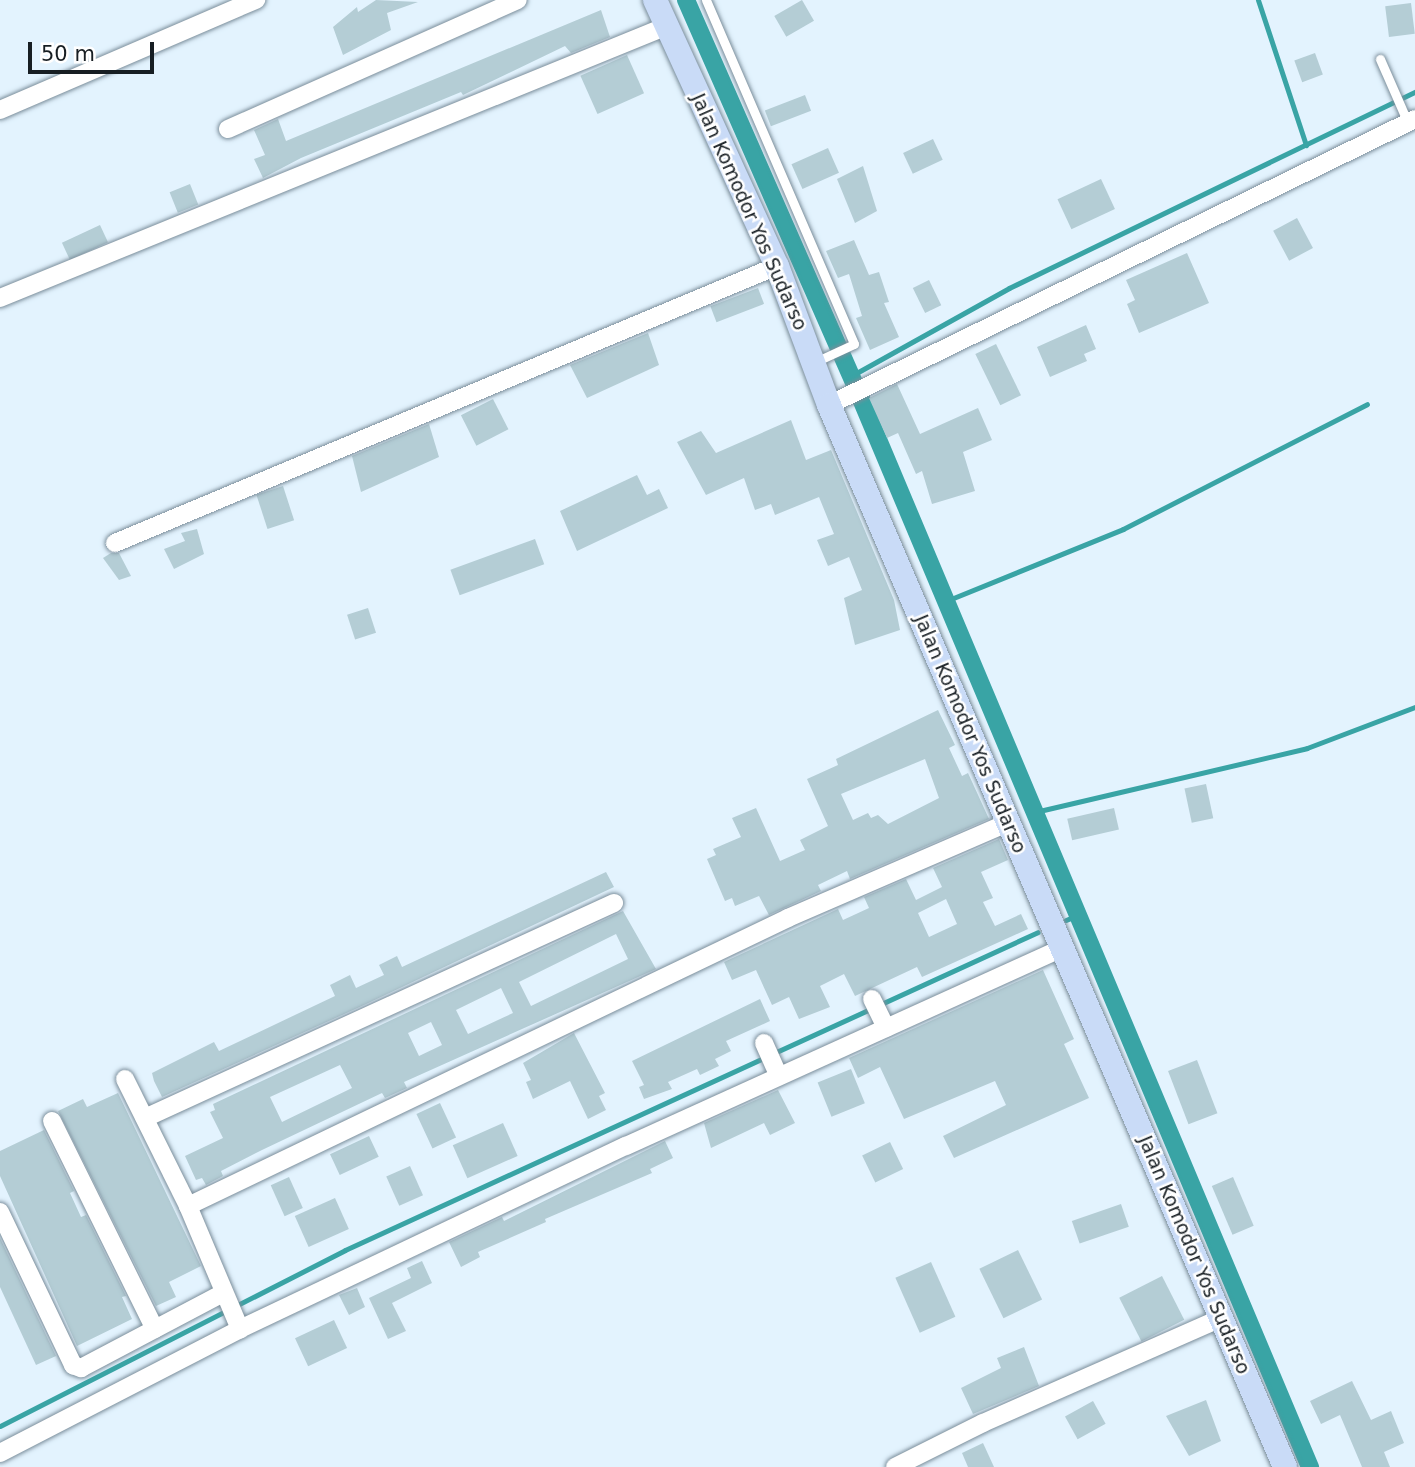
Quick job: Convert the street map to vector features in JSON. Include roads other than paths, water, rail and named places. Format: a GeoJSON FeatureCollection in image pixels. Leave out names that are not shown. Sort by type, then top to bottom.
{"type":"FeatureCollection","features":[{"type":"Feature","properties":{"kind":"street"},"geometry":{"type":"LineString","coordinates":[[0,110],[256,0]]}},
{"type":"Feature","properties":{"kind":"street"},"geometry":{"type":"LineString","coordinates":[[228,129],[518,0]]}},
{"type":"Feature","properties":{"kind":"street","name":"Jalan Komodor Yos Sudarso"},"geometry":{"type":"LineString","coordinates":[[655,0],[820,360],[1008,823],[1285,1467]]}},
{"type":"Feature","properties":{"kind":"street"},"geometry":{"type":"LineString","coordinates":[[0,299],[667,26]]}},
{"type":"Feature","properties":{"kind":"street"},"geometry":{"type":"LineString","coordinates":[[835,402],[1408,118]]}},
{"type":"Feature","properties":{"kind":"street"},"geometry":{"type":"LineString","coordinates":[[115,543],[777,266]]}},
{"type":"Feature","properties":{"kind":"street"},"geometry":{"type":"LineString","coordinates":[[188,1206],[788,918],[1008,823]]}},
{"type":"Feature","properties":{"kind":"street"},"geometry":{"type":"LineString","coordinates":[[145,1118],[614,903]]}},
{"type":"Feature","properties":{"kind":"street"},"geometry":{"type":"LineString","coordinates":[[0,1454],[232,1312],[883,1022],[1062,948]]}},
{"type":"Feature","properties":{"kind":"street"},"geometry":{"type":"LineString","coordinates":[[873,999],[883,1022]]}},
{"type":"Feature","properties":{"kind":"street"},"geometry":{"type":"LineString","coordinates":[[765,1043],[777,1070]]}},
{"type":"Feature","properties":{"kind":"street"},"geometry":{"type":"LineString","coordinates":[[125,1079],[188,1206],[232,1312]]}},
{"type":"Feature","properties":{"kind":"street"},"geometry":{"type":"LineString","coordinates":[[52,1121],[155,1329]]}},
{"type":"Feature","properties":{"kind":"street"},"geometry":{"type":"LineString","coordinates":[[0,1212],[73,1365],[81,1368],[155,1329],[232,1312]]}},
{"type":"Feature","properties":{"kind":"street"},"geometry":{"type":"LineString","coordinates":[[895,1467],[983,1423],[1221,1318]]}},
{"type":"Feature","properties":{"kind":"lane"},"geometry":{"type":"LineString","coordinates":[[706,0],[854,344],[820,360]]}},
{"type":"Feature","properties":{"kind":"lane"},"geometry":{"type":"LineString","coordinates":[[1380,59],[1408,118]]}},
{"type":"Feature","properties":{"kind":"waterway"},"geometry":{"type":"LineString","coordinates":[[686,0],[861,399],[1310,1467]]}},
{"type":"Feature","properties":{"kind":"waterway"},"geometry":{"type":"LineString","coordinates":[[1258,0],[1306,145]]}},
{"type":"Feature","properties":{"kind":"waterway"},"geometry":{"type":"LineString","coordinates":[[851,376],[1009,288],[1415,92]]}},
{"type":"Feature","properties":{"kind":"waterway"},"geometry":{"type":"LineString","coordinates":[[946,601],[1123,529],[1367,404]]}},
{"type":"Feature","properties":{"kind":"waterway"},"geometry":{"type":"LineString","coordinates":[[1035,812],[1307,748],[1415,707]]}},
{"type":"Feature","properties":{"kind":"waterway"},"geometry":{"type":"LineString","coordinates":[[1066,920],[1078,915]]}},
{"type":"Feature","properties":{"kind":"waterway"},"geometry":{"type":"LineString","coordinates":[[0,1426],[345,1250],[1038,932]]}}]}
